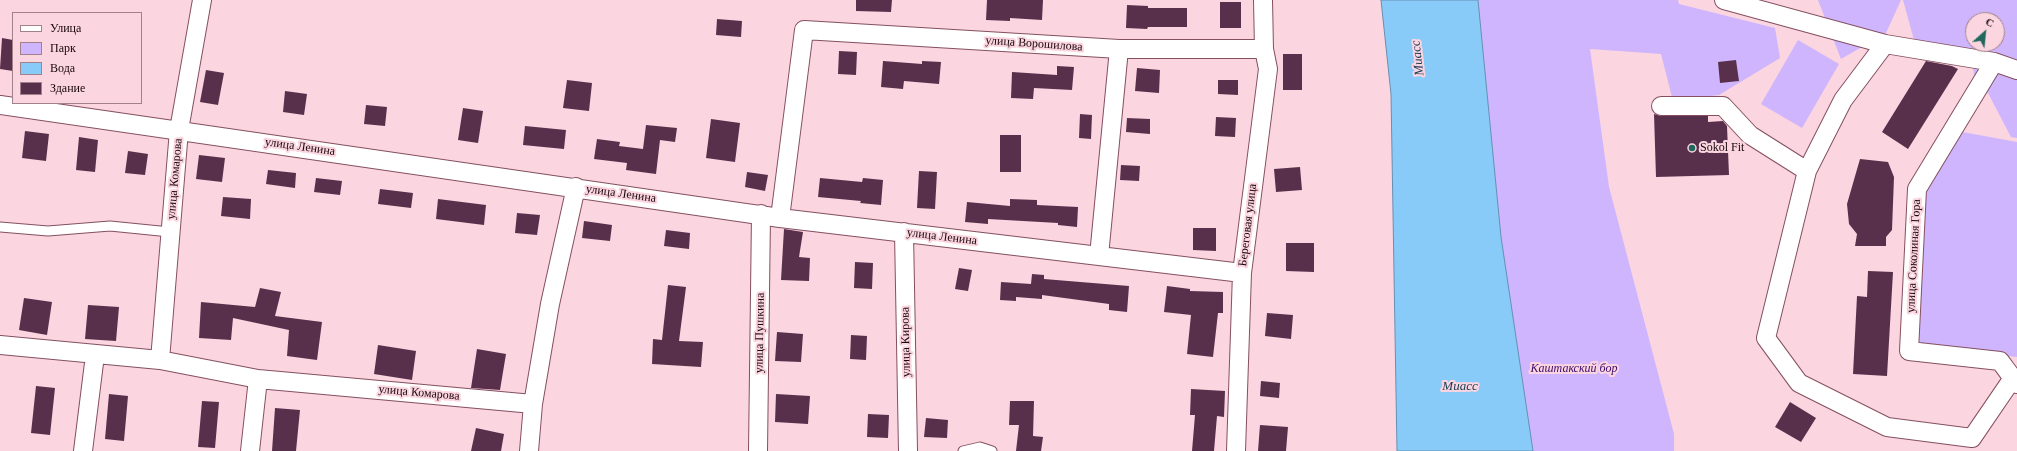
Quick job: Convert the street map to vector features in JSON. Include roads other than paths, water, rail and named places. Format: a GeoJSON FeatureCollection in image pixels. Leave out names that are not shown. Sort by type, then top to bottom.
{"type":"FeatureCollection","features":[{"type":"Feature","properties":{"kind":"street","name":"улица Комарова"},"geometry":{"type":"LineString","coordinates":[[160,360],[179,130],[202,0]]}},
{"type":"Feature","properties":{"kind":"street","name":"Береговая улица"},"geometry":{"type":"LineString","coordinates":[[1236,451],[1242,273],[1268,69],[1264,49],[1263,0]]}},
{"type":"Feature","properties":{"kind":"street"},"geometry":{"type":"LineString","coordinates":[[1724,0],[1885,44],[1994,62],[2017,70]]}},
{"type":"Feature","properties":{"kind":"street","name":"улица Ворошилова"},"geometry":{"type":"LineString","coordinates":[[780,218],[804,30],[1119,49],[1264,49]]}},
{"type":"Feature","properties":{"kind":"street"},"geometry":{"type":"LineString","coordinates":[[1885,44],[1844,100],[1807,171],[1766,338],[1799,383],[1887,427],[1972,438],[2015,381]]}},
{"type":"Feature","properties":{"kind":"street"},"geometry":{"type":"LineString","coordinates":[[1099,256],[1119,49]]}},
{"type":"Feature","properties":{"kind":"street","name":"улица Соколиная Гора"},"geometry":{"type":"LineString","coordinates":[[1994,62],[1917,189],[1909,351],[2000,361],[2015,381]]}},
{"type":"Feature","properties":{"kind":"street","name":"улица Ленина"},"geometry":{"type":"LineString","coordinates":[[0,105],[576,187],[780,218],[1242,273]]}},
{"type":"Feature","properties":{"kind":"street"},"geometry":{"type":"LineString","coordinates":[[1661,106],[1724,106],[1750,135],[1807,171]]}},
{"type":"Feature","properties":{"kind":"street"},"geometry":{"type":"LineString","coordinates":[[530,451],[533,404],[550,304],[576,187]]}},
{"type":"Feature","properties":{"kind":"street","name":"улица Пушкина"},"geometry":{"type":"LineString","coordinates":[[758,451],[761,214]]}},
{"type":"Feature","properties":{"kind":"street","name":"улица Кирова"},"geometry":{"type":"LineString","coordinates":[[904,232],[908,451]]}},
{"type":"Feature","properties":{"kind":"street","name":"улица Комарова"},"geometry":{"type":"LineString","coordinates":[[0,345],[160,360],[258,379],[533,404]]}},
{"type":"Feature","properties":{"kind":"street"},"geometry":{"type":"LineString","coordinates":[[83,451],[95,355]]}},
{"type":"Feature","properties":{"kind":"street"},"geometry":{"type":"LineString","coordinates":[[250,451],[258,379]]}},
{"type":"Feature","properties":{"kind":"lane"},"geometry":{"type":"LineString","coordinates":[[0,227],[48,231],[110,226],[170,232]]}},
{"type":"Feature","properties":{"kind":"lane"},"geometry":{"type":"LineString","coordinates":[[963,451],[980,447],[992,451]]}},
{"type":"Feature","properties":{"kind":"water","name":"Миасс"},"geometry":{"type":"Polygon","coordinates":[[[1381,0],[1478,0],[1501,237],[1533,451],[1397,451],[1391,94],[1381,0]]]}},
{"type":"Feature","properties":{"kind":"place","name":"Sokol Fit"},"geometry":{"type":"Point","coordinates":[1692,148]}},
{"type":"Feature","properties":{"kind":"park label","name":"Каштакский бор"},"geometry":{"type":"Point","coordinates":[1574,369]}}]}
